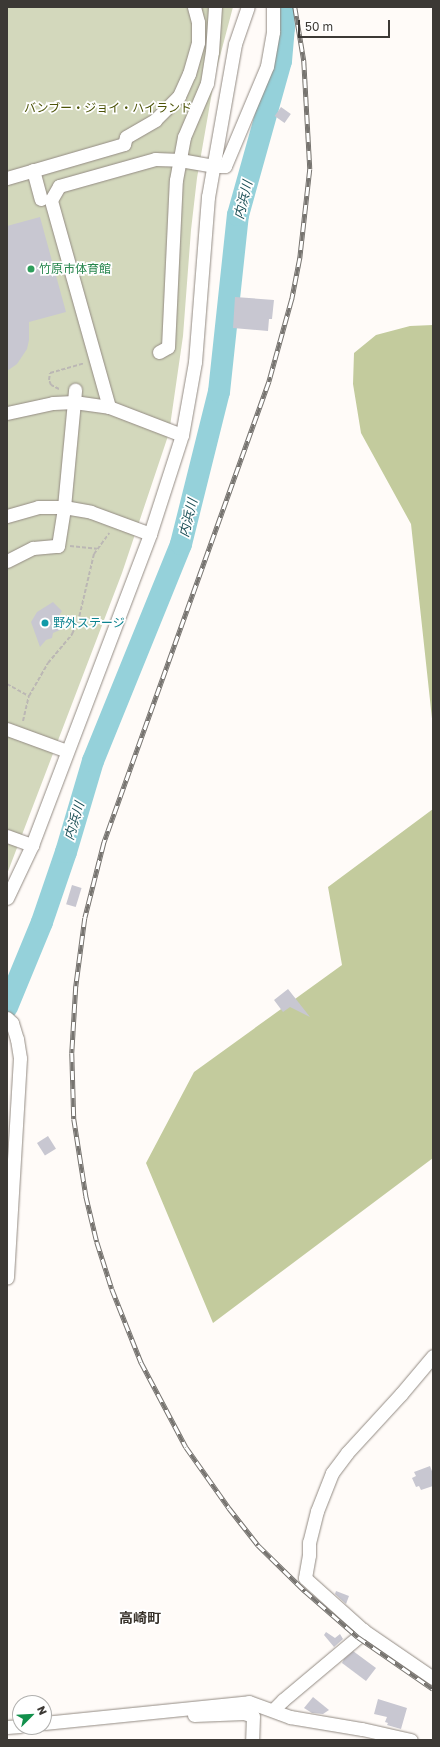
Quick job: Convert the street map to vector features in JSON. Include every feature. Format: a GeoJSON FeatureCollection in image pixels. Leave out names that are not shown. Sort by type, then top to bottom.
{"type":"FeatureCollection","features":[{"type":"Feature","properties":{"kind":"street"},"geometry":{"type":"LineString","coordinates":[[7,178],[124,144],[126,137],[150,124],[168,108],[183,90],[194,57],[198,34],[198,22],[194,7]]}},
{"type":"Feature","properties":{"kind":"street"},"geometry":{"type":"LineString","coordinates":[[159,352],[168,347],[176,187],[180,160],[184,137],[207,83],[212,52],[215,7]]}},
{"type":"Feature","properties":{"kind":"street"},"geometry":{"type":"LineString","coordinates":[[7,898],[32,845],[150,534],[182,435],[195,362],[208,197],[235,44],[248,7]]}},
{"type":"Feature","properties":{"kind":"street"},"geometry":{"type":"LineString","coordinates":[[109,407],[51,200],[59,186],[155,160],[180,160],[213,166],[225,166],[260,85],[271,50],[273,7]]}},
{"type":"Feature","properties":{"kind":"street"},"geometry":{"type":"LineString","coordinates":[[33,170],[41,199]]}},
{"type":"Feature","properties":{"kind":"street"},"geometry":{"type":"LineString","coordinates":[[7,412],[53,403],[74,396],[109,407],[182,435]]}},
{"type":"Feature","properties":{"kind":"street"},"geometry":{"type":"LineString","coordinates":[[7,561],[33,548],[58,546],[64,507],[74,396]]}},
{"type":"Feature","properties":{"kind":"street"},"geometry":{"type":"LineString","coordinates":[[7,516],[38,507],[64,507],[91,512],[150,534]]}},
{"type":"Feature","properties":{"kind":"street"},"geometry":{"type":"LineString","coordinates":[[7,729],[67,751]]}},
{"type":"Feature","properties":{"kind":"street"},"geometry":{"type":"LineString","coordinates":[[8,838],[32,845]]}},
{"type":"Feature","properties":{"kind":"street"},"geometry":{"type":"LineString","coordinates":[[7,1278],[20,1058],[17,1038],[9,1024]]}},
{"type":"Feature","properties":{"kind":"street"},"geometry":{"type":"LineString","coordinates":[[433,1356],[401,1394],[347,1452],[332,1473],[315,1519],[309,1542],[309,1555],[304,1578],[364,1630],[433,1678]]}},
{"type":"Feature","properties":{"kind":"street"},"geometry":{"type":"LineString","coordinates":[[273,1710],[358,1637],[364,1630]]}},
{"type":"Feature","properties":{"kind":"street"},"geometry":{"type":"LineString","coordinates":[[52,1722],[249,1702],[290,1717],[362,1729],[411,1740]]}},
{"type":"Feature","properties":{"kind":"street"},"geometry":{"type":"LineString","coordinates":[[143,1712],[152,1716],[244,1713],[253,1716],[252,1740]]}},
{"type":"Feature","properties":{"kind":"path"},"geometry":{"type":"LineString","coordinates":[[20,734],[29,696],[48,663],[74,630],[83,604],[91,562],[97,549],[117,522]]}},
{"type":"Feature","properties":{"kind":"path"},"geometry":{"type":"LineString","coordinates":[[58,546],[97,549]]}},
{"type":"Feature","properties":{"kind":"path"},"geometry":{"type":"LineString","coordinates":[[7,684],[29,696]]}},
{"type":"Feature","properties":{"kind":"green space","name":"バンブー・ジョイ・ハイランド"},"geometry":{"type":"Polygon","coordinates":[[[7,7],[233,7],[215,75],[197,178],[191,230],[183,336],[169,433],[122,573],[7,874],[7,7]]]}},
{"type":"Feature","properties":{"kind":"green space"},"geometry":{"type":"Polygon","coordinates":[[[433,325],[433,728],[411,524],[361,433],[353,384],[354,353],[376,335],[410,326],[433,325]]]}},
{"type":"Feature","properties":{"kind":"green space"},"geometry":{"type":"Polygon","coordinates":[[[433,809],[433,1158],[213,1323],[146,1163],[194,1072],[342,965],[328,887],[433,809]]]}},
{"type":"Feature","properties":{"kind":"building"},"geometry":{"type":"Polygon","coordinates":[[[281,107],[291,114],[285,123],[275,116],[281,107]]]}},
{"type":"Feature","properties":{"kind":"building","name":"竹原市体育館"},"geometry":{"type":"Polygon","coordinates":[[[40,217],[66,312],[29,322],[29,340],[27,349],[17,364],[7,371],[7,226],[40,217]]]}},
{"type":"Feature","properties":{"kind":"building"},"geometry":{"type":"Polygon","coordinates":[[[235,297],[274,300],[272,319],[269,319],[268,331],[233,328],[235,297]]]}},
{"type":"Feature","properties":{"kind":"building","name":"野外ステージ"},"geometry":{"type":"Polygon","coordinates":[[[53,602],[62,611],[59,616],[61,620],[57,625],[60,630],[53,633],[52,638],[46,640],[40,647],[31,622],[37,612],[53,602]]]}},
{"type":"Feature","properties":{"kind":"building"},"geometry":{"type":"Polygon","coordinates":[[[72,885],[82,888],[76,907],[66,904],[72,885]]]}},
{"type":"Feature","properties":{"kind":"building"},"geometry":{"type":"Polygon","coordinates":[[[288,989],[310,1017],[290,1007],[283,1012],[274,1000],[288,989]]]}},
{"type":"Feature","properties":{"kind":"building"},"geometry":{"type":"Polygon","coordinates":[[[48,1136],[56,1149],[45,1156],[37,1143],[48,1136]]]}},
{"type":"Feature","properties":{"kind":"building"},"geometry":{"type":"Polygon","coordinates":[[[430,1466],[433,1474],[433,1486],[421,1490],[419,1486],[416,1487],[412,1478],[416,1476],[414,1472],[430,1466]]]}},
{"type":"Feature","properties":{"kind":"building"},"geometry":{"type":"Polygon","coordinates":[[[336,1591],[349,1596],[346,1604],[335,1594],[336,1591]]]}},
{"type":"Feature","properties":{"kind":"building"},"geometry":{"type":"Polygon","coordinates":[[[326,1632],[335,1638],[340,1634],[343,1639],[334,1647],[324,1635],[326,1632]]]}},
{"type":"Feature","properties":{"kind":"building"},"geometry":{"type":"Polygon","coordinates":[[[353,1651],[376,1668],[366,1681],[342,1663],[344,1659],[353,1651]]]}},
{"type":"Feature","properties":{"kind":"building"},"geometry":{"type":"Polygon","coordinates":[[[313,1697],[329,1710],[323,1714],[312,1713],[304,1708],[313,1697]]]}},
{"type":"Feature","properties":{"kind":"building"},"geometry":{"type":"Polygon","coordinates":[[[378,1699],[407,1708],[401,1729],[387,1725],[388,1723],[385,1722],[387,1717],[374,1714],[378,1699]]]}},
{"type":"Feature","properties":{"kind":"waterway","name":"内浜川"},"geometry":{"type":"LineString","coordinates":[[7,1007],[42,922],[66,852],[93,761],[181,544],[219,392],[238,215],[281,61],[284,28],[283,7]]}},
{"type":"Feature","properties":{"kind":"railway"},"geometry":{"type":"LineString","coordinates":[[295,7],[304,61],[310,169],[300,258],[292,299],[269,382],[104,843],[85,918],[76,986],[72,1053],[74,1119],[86,1196],[97,1242],[112,1289],[141,1362],[186,1447],[229,1508],[258,1545],[305,1591],[358,1637],[433,1689]]}},
{"type":"Feature","properties":{"kind":"place","name":"竹原市体育館"},"geometry":{"type":"Point","coordinates":[31,269]}},
{"type":"Feature","properties":{"kind":"place","name":"野外ステージ"},"geometry":{"type":"Point","coordinates":[45,623]}},
{"type":"Feature","properties":{"kind":"district","name":"高崎町"},"geometry":{"type":"Point","coordinates":[140,1618]}}]}
